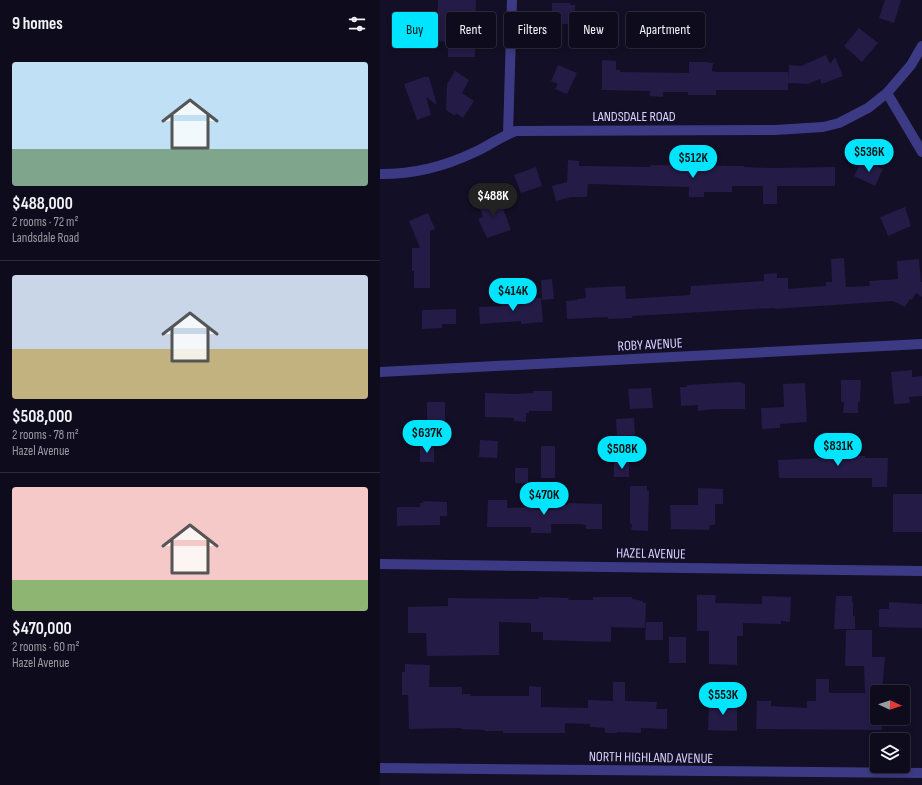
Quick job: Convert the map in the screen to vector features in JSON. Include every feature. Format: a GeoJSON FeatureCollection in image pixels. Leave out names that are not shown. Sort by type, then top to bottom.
{"type":"FeatureCollection","features":[{"type":"Feature","properties":{"kind":"street"},"geometry":{"type":"LineString","coordinates":[[508,134],[512,0]]}},
{"type":"Feature","properties":{"kind":"street","name":"LANDSDALE ROAD"},"geometry":{"type":"LineString","coordinates":[[380,174],[403,174],[433,169],[475,152],[516,131],[775,130],[822,127],[839,123],[868,108],[886,93],[911,65],[922,46]]}},
{"type":"Feature","properties":{"kind":"street"},"geometry":{"type":"LineString","coordinates":[[886,93],[922,152]]}},
{"type":"Feature","properties":{"kind":"street","name":"ROBY AVENUE"},"geometry":{"type":"LineString","coordinates":[[380,372],[922,344]]}},
{"type":"Feature","properties":{"kind":"street","name":"HAZEL AVENUE"},"geometry":{"type":"LineString","coordinates":[[380,564],[922,571]]}},
{"type":"Feature","properties":{"kind":"street","name":"NORTH HIGHLAND AVENUE"},"geometry":{"type":"LineString","coordinates":[[380,768],[922,773]]}},
{"type":"Feature","properties":{"kind":"building"},"geometry":{"type":"Polygon","coordinates":[[[438,0],[476,0],[476,12],[446,12],[446,42],[438,41],[438,0]]]}},
{"type":"Feature","properties":{"kind":"building"},"geometry":{"type":"Polygon","coordinates":[[[885,0],[901,0],[894,23],[879,18],[885,0]]]}},
{"type":"Feature","properties":{"kind":"building"},"geometry":{"type":"Polygon","coordinates":[[[552,3],[570,3],[570,5],[575,5],[575,12],[569,12],[569,24],[561,24],[561,12],[549,12],[552,11],[552,3]]]}},
{"type":"Feature","properties":{"kind":"building"},"geometry":{"type":"Polygon","coordinates":[[[859,28],[878,43],[862,62],[844,46],[859,28]]]}},
{"type":"Feature","properties":{"kind":"building"},"geometry":{"type":"Polygon","coordinates":[[[448,48],[475,48],[475,57],[448,57],[448,48]]]}},
{"type":"Feature","properties":{"kind":"building"},"geometry":{"type":"Polygon","coordinates":[[[826,55],[830,64],[835,57],[843,76],[822,84],[820,79],[808,84],[788,83],[788,90],[716,90],[716,95],[688,95],[688,92],[663,92],[663,97],[650,96],[650,91],[602,90],[602,61],[604,60],[616,61],[616,70],[620,70],[620,72],[689,73],[689,62],[705,62],[713,63],[712,71],[717,72],[788,72],[788,81],[789,65],[801,66],[826,55]]]}},
{"type":"Feature","properties":{"kind":"building"},"geometry":{"type":"Polygon","coordinates":[[[558,65],[577,73],[567,94],[555,89],[558,84],[551,81],[558,65]]]}},
{"type":"Feature","properties":{"kind":"building"},"geometry":{"type":"Polygon","coordinates":[[[455,71],[469,80],[462,93],[474,101],[463,118],[456,113],[455,116],[446,110],[447,84],[455,71]]]}},
{"type":"Feature","properties":{"kind":"building"},"geometry":{"type":"Polygon","coordinates":[[[424,77],[429,77],[437,105],[426,97],[431,115],[417,120],[404,84],[424,77]]]}},
{"type":"Feature","properties":{"kind":"building"},"geometry":{"type":"Polygon","coordinates":[[[568,160],[579,161],[579,166],[651,167],[651,165],[744,166],[772,168],[835,167],[835,186],[777,186],[777,204],[763,204],[763,186],[732,186],[732,192],[704,192],[704,197],[689,197],[689,187],[588,184],[587,197],[571,197],[556,201],[552,186],[567,182],[568,160]]]}},
{"type":"Feature","properties":{"kind":"building"},"geometry":{"type":"Polygon","coordinates":[[[862,160],[883,169],[875,186],[854,176],[862,160]]]}},
{"type":"Feature","properties":{"kind":"building"},"geometry":{"type":"Polygon","coordinates":[[[536,167],[542,186],[521,193],[514,175],[536,167]]]}},
{"type":"Feature","properties":{"kind":"building"},"geometry":{"type":"Polygon","coordinates":[[[498,194],[511,230],[487,238],[478,219],[483,217],[477,201],[498,194]]]}},
{"type":"Feature","properties":{"kind":"building"},"geometry":{"type":"Polygon","coordinates":[[[905,207],[911,226],[888,236],[880,217],[905,207]]]}},
{"type":"Feature","properties":{"kind":"building"},"geometry":{"type":"Polygon","coordinates":[[[428,213],[435,229],[430,231],[430,288],[414,288],[412,248],[420,248],[409,221],[428,213]]]}},
{"type":"Feature","properties":{"kind":"building"},"geometry":{"type":"Polygon","coordinates":[[[844,258],[846,287],[870,286],[869,281],[898,279],[897,261],[919,259],[922,297],[916,293],[905,307],[893,301],[775,309],[632,316],[632,318],[608,319],[608,317],[567,319],[566,301],[586,298],[585,288],[625,286],[626,299],[690,295],[691,286],[764,281],[764,274],[777,273],[777,278],[788,278],[788,289],[826,286],[826,282],[832,282],[831,259],[844,258]]]}},
{"type":"Feature","properties":{"kind":"building"},"geometry":{"type":"Polygon","coordinates":[[[552,279],[554,299],[542,300],[541,280],[552,279]]]}},
{"type":"Feature","properties":{"kind":"building"},"geometry":{"type":"Polygon","coordinates":[[[541,298],[543,322],[521,324],[521,321],[480,324],[479,307],[502,306],[501,300],[541,298]]]}},
{"type":"Feature","properties":{"kind":"building"},"geometry":{"type":"Polygon","coordinates":[[[456,309],[456,324],[442,324],[442,328],[422,329],[422,310],[456,309]]]}},
{"type":"Feature","properties":{"kind":"building"},"geometry":{"type":"Polygon","coordinates":[[[912,370],[912,377],[922,376],[922,396],[909,397],[910,403],[894,404],[891,372],[912,370]]]}},
{"type":"Feature","properties":{"kind":"building"},"geometry":{"type":"Polygon","coordinates":[[[841,380],[861,380],[858,413],[843,413],[844,402],[841,402],[841,380]]]}},
{"type":"Feature","properties":{"kind":"building"},"geometry":{"type":"Polygon","coordinates":[[[738,382],[745,384],[745,409],[715,409],[698,411],[698,405],[681,406],[680,387],[687,387],[687,385],[738,382]]]}},
{"type":"Feature","properties":{"kind":"building"},"geometry":{"type":"Polygon","coordinates":[[[805,383],[807,422],[780,424],[780,428],[762,429],[761,408],[784,407],[783,384],[805,383]]]}},
{"type":"Feature","properties":{"kind":"building"},"geometry":{"type":"Polygon","coordinates":[[[651,388],[653,408],[630,409],[628,389],[651,388]]]}},
{"type":"Feature","properties":{"kind":"building"},"geometry":{"type":"Polygon","coordinates":[[[533,391],[552,391],[552,411],[529,411],[529,413],[526,413],[526,422],[514,421],[514,418],[485,417],[485,393],[514,394],[533,393],[533,391]]]}},
{"type":"Feature","properties":{"kind":"building"},"geometry":{"type":"Polygon","coordinates":[[[427,402],[445,402],[445,422],[427,422],[427,402]]]}},
{"type":"Feature","properties":{"kind":"building"},"geometry":{"type":"Polygon","coordinates":[[[634,418],[635,435],[617,436],[616,419],[634,418]]]}},
{"type":"Feature","properties":{"kind":"building"},"geometry":{"type":"Polygon","coordinates":[[[480,440],[498,441],[497,458],[479,457],[480,440]]]}},
{"type":"Feature","properties":{"kind":"building"},"geometry":{"type":"Polygon","coordinates":[[[845,441],[857,441],[857,456],[865,456],[865,458],[888,458],[887,487],[872,487],[872,478],[779,478],[778,460],[846,457],[845,441]]]}},
{"type":"Feature","properties":{"kind":"building"},"geometry":{"type":"Polygon","coordinates":[[[420,446],[434,447],[434,462],[420,462],[420,446]]]}},
{"type":"Feature","properties":{"kind":"building"},"geometry":{"type":"Polygon","coordinates":[[[541,446],[555,446],[555,478],[541,478],[541,446]]]}},
{"type":"Feature","properties":{"kind":"building"},"geometry":{"type":"Polygon","coordinates":[[[614,462],[629,462],[629,477],[614,477],[614,462]]]}},
{"type":"Feature","properties":{"kind":"building"},"geometry":{"type":"Polygon","coordinates":[[[515,468],[528,468],[528,483],[515,483],[515,468]]]}},
{"type":"Feature","properties":{"kind":"building"},"geometry":{"type":"Polygon","coordinates":[[[630,486],[647,486],[647,491],[649,491],[648,531],[631,530],[630,486]]]}},
{"type":"Feature","properties":{"kind":"building"},"geometry":{"type":"Polygon","coordinates":[[[698,488],[723,489],[723,504],[715,504],[715,525],[710,525],[709,530],[671,529],[670,505],[698,505],[698,488]]]}},
{"type":"Feature","properties":{"kind":"building"},"geometry":{"type":"Polygon","coordinates":[[[893,494],[922,494],[922,532],[893,532],[893,494]]]}},
{"type":"Feature","properties":{"kind":"building"},"geometry":{"type":"Polygon","coordinates":[[[488,500],[507,500],[507,508],[545,506],[545,504],[568,505],[568,503],[602,504],[602,529],[586,529],[586,525],[580,524],[551,524],[551,533],[531,533],[531,527],[487,527],[488,500]]]}},
{"type":"Feature","properties":{"kind":"building"},"geometry":{"type":"Polygon","coordinates":[[[423,501],[447,502],[447,516],[440,516],[440,525],[397,526],[397,507],[420,507],[420,503],[423,503],[423,501]]]}},
{"type":"Feature","properties":{"kind":"building"},"geometry":{"type":"Polygon","coordinates":[[[697,595],[716,595],[715,603],[762,604],[762,596],[791,597],[790,622],[781,621],[781,624],[743,623],[743,636],[737,636],[737,665],[709,664],[709,631],[697,631],[697,595]]]}},
{"type":"Feature","properties":{"kind":"building"},"geometry":{"type":"Polygon","coordinates":[[[836,596],[852,596],[855,629],[834,629],[836,596]]]}},
{"type":"Feature","properties":{"kind":"building"},"geometry":{"type":"Polygon","coordinates":[[[539,597],[569,598],[568,600],[593,600],[593,597],[632,597],[632,599],[646,603],[645,628],[611,627],[611,642],[543,640],[543,632],[531,632],[531,623],[499,622],[499,655],[427,656],[426,633],[408,633],[408,607],[448,606],[448,598],[539,599],[539,597]]]}},
{"type":"Feature","properties":{"kind":"building"},"geometry":{"type":"Polygon","coordinates":[[[889,602],[922,604],[922,628],[879,627],[879,609],[889,609],[889,602]]]}},
{"type":"Feature","properties":{"kind":"building"},"geometry":{"type":"Polygon","coordinates":[[[646,622],[663,622],[663,640],[645,640],[646,622]]]}},
{"type":"Feature","properties":{"kind":"building"},"geometry":{"type":"Polygon","coordinates":[[[846,630],[872,630],[872,657],[885,657],[883,685],[870,685],[870,725],[882,725],[882,730],[756,729],[757,701],[771,701],[771,706],[807,708],[807,701],[816,701],[816,679],[829,679],[829,693],[865,693],[864,666],[845,666],[846,630]]]}},
{"type":"Feature","properties":{"kind":"building"},"geometry":{"type":"Polygon","coordinates":[[[669,637],[686,637],[686,663],[669,663],[669,637]]]}},
{"type":"Feature","properties":{"kind":"building"},"geometry":{"type":"Polygon","coordinates":[[[405,664],[430,665],[429,687],[462,687],[462,694],[470,694],[470,696],[529,696],[529,686],[541,687],[541,707],[588,708],[588,700],[613,701],[613,682],[625,682],[625,701],[657,702],[656,709],[667,709],[667,729],[641,728],[641,733],[605,733],[605,728],[590,727],[590,724],[565,723],[565,733],[503,733],[503,731],[485,731],[461,728],[409,729],[408,695],[402,695],[402,672],[405,672],[405,664]]]}},
{"type":"Feature","properties":{"kind":"building"},"geometry":{"type":"Polygon","coordinates":[[[709,702],[737,702],[737,731],[708,730],[709,702]]]}}]}
